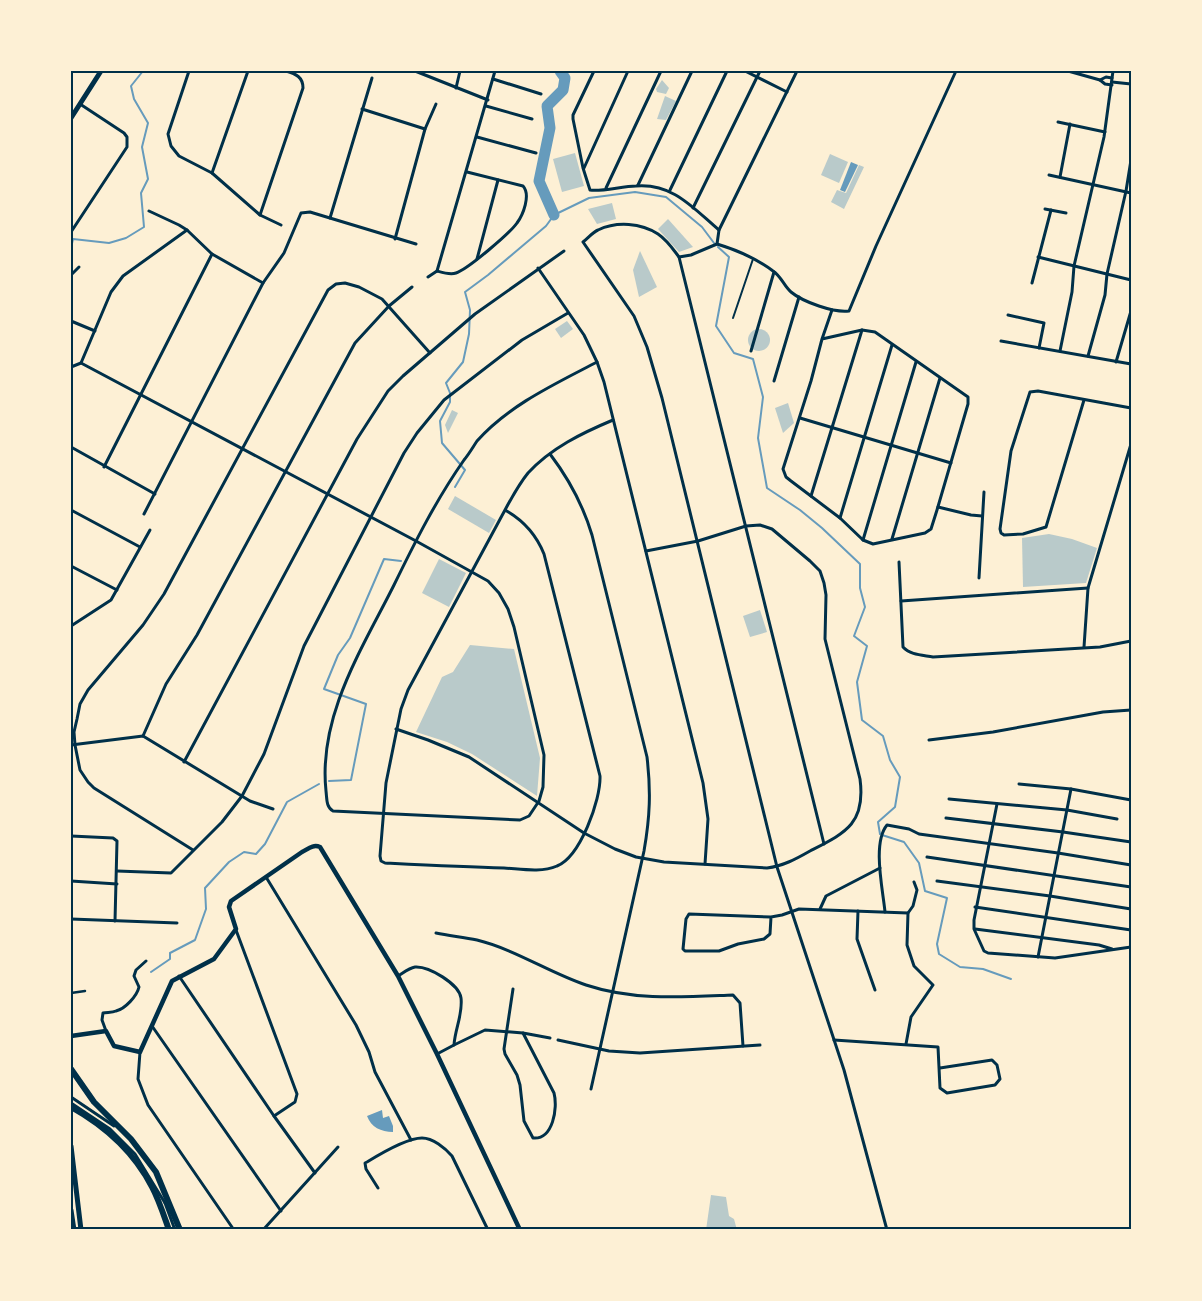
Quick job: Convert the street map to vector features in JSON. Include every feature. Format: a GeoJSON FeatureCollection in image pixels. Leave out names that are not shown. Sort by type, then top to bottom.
{"type":"FeatureCollection","features":[{"type":"Feature","properties":{"kind":"highway"},"geometry":{"type":"LineString","coordinates":[[71,1069],[94,1102],[131,1138],[152,1166],[180,1230]]}},
{"type":"Feature","properties":{"kind":"highway"},"geometry":{"type":"LineString","coordinates":[[71,1082],[83,1086]]}},
{"type":"Feature","properties":{"kind":"highway"},"geometry":{"type":"LineString","coordinates":[[71,1107],[106,1130],[128,1152],[152,1187],[169,1230]]}},
{"type":"Feature","properties":{"kind":"main road"},"geometry":{"type":"LineString","coordinates":[[71,118],[101,71]]}},
{"type":"Feature","properties":{"kind":"main road"},"geometry":{"type":"LineString","coordinates":[[71,1146],[81,1230]]}},
{"type":"Feature","properties":{"kind":"main road"},"geometry":{"type":"LineString","coordinates":[[71,1210],[74,1230]]}},
{"type":"Feature","properties":{"kind":"street"},"geometry":{"type":"LineString","coordinates":[[189,71],[168,134],[171,146],[179,156],[212,173],[260,215],[281,225]]}},
{"type":"Feature","properties":{"kind":"street"},"geometry":{"type":"LineString","coordinates":[[212,173],[248,71]]}},
{"type":"Feature","properties":{"kind":"street"},"geometry":{"type":"LineString","coordinates":[[260,215],[303,88],[303,82],[297,75],[286,71]]}},
{"type":"Feature","properties":{"kind":"street"},"geometry":{"type":"LineString","coordinates":[[415,71],[488,100]]}},
{"type":"Feature","properties":{"kind":"street"},"geometry":{"type":"LineString","coordinates":[[456,88],[460,71]]}},
{"type":"Feature","properties":{"kind":"street"},"geometry":{"type":"LineString","coordinates":[[428,277],[437,271],[495,71]]}},
{"type":"Feature","properties":{"kind":"street"},"geometry":{"type":"LineString","coordinates":[[594,71],[573,119],[589,188],[593,190],[638,185],[656,186],[670,190],[719,230]]}},
{"type":"Feature","properties":{"kind":"street"},"geometry":{"type":"LineString","coordinates":[[583,168],[628,71]]}},
{"type":"Feature","properties":{"kind":"street"},"geometry":{"type":"LineString","coordinates":[[606,188],[661,71]]}},
{"type":"Feature","properties":{"kind":"street"},"geometry":{"type":"LineString","coordinates":[[638,185],[692,71]]}},
{"type":"Feature","properties":{"kind":"street"},"geometry":{"type":"LineString","coordinates":[[670,190],[727,71]]}},
{"type":"Feature","properties":{"kind":"street"},"geometry":{"type":"LineString","coordinates":[[745,71],[787,92]]}},
{"type":"Feature","properties":{"kind":"street"},"geometry":{"type":"LineString","coordinates":[[694,208],[760,71]]}},
{"type":"Feature","properties":{"kind":"street"},"geometry":{"type":"LineString","coordinates":[[717,244],[719,230],[797,71]]}},
{"type":"Feature","properties":{"kind":"street"},"geometry":{"type":"LineString","coordinates":[[679,257],[691,255],[717,244],[732,248],[774,272],[791,292],[799,297],[838,312],[849,311],[876,246],[956,71]]}},
{"type":"Feature","properties":{"kind":"street"},"geometry":{"type":"LineString","coordinates":[[1068,71],[1100,80],[1105,84],[1112,81]]}},
{"type":"Feature","properties":{"kind":"street"},"geometry":{"type":"LineString","coordinates":[[1060,351],[1072,292],[1074,266],[1105,132],[1113,71]]}},
{"type":"Feature","properties":{"kind":"street"},"geometry":{"type":"LineString","coordinates":[[1100,80],[1106,77],[1112,81],[1131,84]]}},
{"type":"Feature","properties":{"kind":"street"},"geometry":{"type":"LineString","coordinates":[[330,218],[372,78]]}},
{"type":"Feature","properties":{"kind":"street"},"geometry":{"type":"LineString","coordinates":[[493,79],[541,94]]}},
{"type":"Feature","properties":{"kind":"street"},"geometry":{"type":"LineString","coordinates":[[71,232],[127,147],[128,141],[128,137],[124,133],[80,104]]}},
{"type":"Feature","properties":{"kind":"street"},"geometry":{"type":"LineString","coordinates":[[395,239],[426,129],[436,104]]}},
{"type":"Feature","properties":{"kind":"street"},"geometry":{"type":"LineString","coordinates":[[486,106],[532,119]]}},
{"type":"Feature","properties":{"kind":"street"},"geometry":{"type":"LineString","coordinates":[[362,109],[426,129]]}},
{"type":"Feature","properties":{"kind":"street"},"geometry":{"type":"LineString","coordinates":[[1058,122],[1105,132]]}},
{"type":"Feature","properties":{"kind":"street"},"geometry":{"type":"LineString","coordinates":[[1060,177],[1070,124]]}},
{"type":"Feature","properties":{"kind":"street"},"geometry":{"type":"LineString","coordinates":[[477,137],[536,154]]}},
{"type":"Feature","properties":{"kind":"street"},"geometry":{"type":"LineString","coordinates":[[1088,356],[1105,295],[1107,274],[1131,160]]}},
{"type":"Feature","properties":{"kind":"street"},"geometry":{"type":"LineString","coordinates":[[437,271],[449,274],[456,273],[477,259],[515,226],[521,217],[526,193],[523,186],[467,172]]}},
{"type":"Feature","properties":{"kind":"street"},"geometry":{"type":"LineString","coordinates":[[1049,175],[1131,193]]}},
{"type":"Feature","properties":{"kind":"street"},"geometry":{"type":"LineString","coordinates":[[477,259],[498,180]]}},
{"type":"Feature","properties":{"kind":"street"},"geometry":{"type":"LineString","coordinates":[[1045,209],[1066,213]]}},
{"type":"Feature","properties":{"kind":"street"},"geometry":{"type":"LineString","coordinates":[[1032,283],[1051,210]]}},
{"type":"Feature","properties":{"kind":"street"},"geometry":{"type":"LineString","coordinates":[[149,211],[187,230],[212,254],[263,282]]}},
{"type":"Feature","properties":{"kind":"street"},"geometry":{"type":"LineString","coordinates":[[144,514],[156,494],[263,282],[284,253],[303,212],[310,212],[416,244]]}},
{"type":"Feature","properties":{"kind":"street"},"geometry":{"type":"LineString","coordinates":[[824,844],[679,257],[658,234],[646,228],[631,224],[611,225],[596,230],[583,242],[634,316],[647,347],[662,398],[777,867],[844,1070],[887,1230]]}},
{"type":"Feature","properties":{"kind":"street"},"geometry":{"type":"LineString","coordinates":[[71,367],[82,363],[111,292],[117,282],[187,230]]}},
{"type":"Feature","properties":{"kind":"street"},"geometry":{"type":"LineString","coordinates":[[184,762],[357,438],[388,391],[475,314],[564,250]]}},
{"type":"Feature","properties":{"kind":"street"},"geometry":{"type":"LineString","coordinates":[[104,466],[212,254]]}},
{"type":"Feature","properties":{"kind":"street"},"geometry":{"type":"LineString","coordinates":[[1038,257],[1131,280]]}},
{"type":"Feature","properties":{"kind":"street"},"geometry":{"type":"LineString","coordinates":[[71,275],[79,267]]}},
{"type":"Feature","properties":{"kind":"street"},"geometry":{"type":"LineString","coordinates":[[538,268],[584,335],[597,362],[704,783],[708,819],[705,864]]}},
{"type":"Feature","properties":{"kind":"street"},"geometry":{"type":"LineString","coordinates":[[751,351],[774,272]]}},
{"type":"Feature","properties":{"kind":"street"},"geometry":{"type":"LineString","coordinates":[[193,850],[94,788],[88,782],[80,770],[73,745],[80,704],[96,679],[124,650],[154,609],[328,290],[336,284],[344,283],[382,298],[430,353]]}},
{"type":"Feature","properties":{"kind":"street"},"geometry":{"type":"LineString","coordinates":[[143,736],[166,684],[197,635],[355,343],[389,306],[412,287]]}},
{"type":"Feature","properties":{"kind":"street"},"geometry":{"type":"LineString","coordinates":[[774,381],[799,297]]}},
{"type":"Feature","properties":{"kind":"street"},"geometry":{"type":"LineString","coordinates":[[822,339],[862,330],[875,332],[969,400],[938,507],[930,528],[925,533],[873,544],[863,540],[840,518],[786,477],[783,469],[812,381],[822,339],[832,310]]}},
{"type":"Feature","properties":{"kind":"street"},"geometry":{"type":"LineString","coordinates":[[1116,362],[1131,311]]}},
{"type":"Feature","properties":{"kind":"street"},"geometry":{"type":"LineString","coordinates":[[118,871],[170,873],[222,822],[242,796],[264,754],[304,646],[404,454],[417,433],[444,400],[459,387],[522,340],[568,313]]}},
{"type":"Feature","properties":{"kind":"street"},"geometry":{"type":"LineString","coordinates":[[1008,315],[1044,323],[1039,348]]}},
{"type":"Feature","properties":{"kind":"street"},"geometry":{"type":"LineString","coordinates":[[71,321],[95,331]]}},
{"type":"Feature","properties":{"kind":"street"},"geometry":{"type":"LineString","coordinates":[[811,496],[862,330]]}},
{"type":"Feature","properties":{"kind":"street"},"geometry":{"type":"LineString","coordinates":[[1001,341],[1131,364]]}},
{"type":"Feature","properties":{"kind":"street"},"geometry":{"type":"LineString","coordinates":[[840,518],[892,345]]}},
{"type":"Feature","properties":{"kind":"street"},"geometry":{"type":"LineString","coordinates":[[82,363],[416,541],[488,581],[499,593],[508,609],[514,627],[544,755],[543,787],[539,802],[529,816],[520,820],[382,813],[337,813],[330,810],[328,806],[325,778],[328,746],[338,702],[354,661],[416,541],[433,507],[459,467],[477,442],[495,424],[529,398],[597,362]]}},
{"type":"Feature","properties":{"kind":"street"},"geometry":{"type":"LineString","coordinates":[[863,540],[916,362]]}},
{"type":"Feature","properties":{"kind":"street"},"geometry":{"type":"LineString","coordinates":[[892,540],[940,378]]}},
{"type":"Feature","properties":{"kind":"street"},"geometry":{"type":"LineString","coordinates":[[1084,400],[1046,528],[1023,534],[1004,535],[1000,529],[1011,452],[1028,394],[1038,391],[1131,408]]}},
{"type":"Feature","properties":{"kind":"street"},"geometry":{"type":"LineString","coordinates":[[800,418],[951,463]]}},
{"type":"Feature","properties":{"kind":"street"},"geometry":{"type":"LineString","coordinates":[[505,510],[518,517],[528,528],[540,542],[544,554],[595,756],[600,786],[598,801],[572,856],[566,862],[550,869],[385,863],[381,861],[380,856],[382,813],[396,729],[408,690],[471,571],[518,486],[550,454],[567,442],[613,420]]}},
{"type":"Feature","properties":{"kind":"street"},"geometry":{"type":"LineString","coordinates":[[1084,648],[1088,588],[1131,444]]}},
{"type":"Feature","properties":{"kind":"street"},"geometry":{"type":"LineString","coordinates":[[71,448],[156,494]]}},
{"type":"Feature","properties":{"kind":"street"},"geometry":{"type":"LineString","coordinates":[[550,454],[573,487],[588,522],[647,757],[650,785],[650,809],[642,858],[591,1089]]}},
{"type":"Feature","properties":{"kind":"street"},"geometry":{"type":"LineString","coordinates":[[979,578],[984,492]]}},
{"type":"Feature","properties":{"kind":"street"},"geometry":{"type":"LineString","coordinates":[[938,507],[982,516]]}},
{"type":"Feature","properties":{"kind":"street"},"geometry":{"type":"LineString","coordinates":[[71,510],[140,547]]}},
{"type":"Feature","properties":{"kind":"street"},"geometry":{"type":"LineString","coordinates":[[396,729],[469,757],[584,833],[616,849],[642,858],[664,862],[777,867],[844,832],[858,814],[862,792],[825,639],[826,595],[820,571],[772,529],[760,525],[746,526],[698,542],[646,551]]}},
{"type":"Feature","properties":{"kind":"street"},"geometry":{"type":"LineString","coordinates":[[71,626],[110,600],[150,530]]}},
{"type":"Feature","properties":{"kind":"street"},"geometry":{"type":"LineString","coordinates":[[899,562],[903,646],[911,652],[933,657],[1100,647],[1131,641]]}},
{"type":"Feature","properties":{"kind":"street"},"geometry":{"type":"LineString","coordinates":[[71,566],[117,590]]}},
{"type":"Feature","properties":{"kind":"street"},"geometry":{"type":"LineString","coordinates":[[901,601],[1088,588]]}},
{"type":"Feature","properties":{"kind":"street"},"geometry":{"type":"LineString","coordinates":[[930,740],[993,732],[1103,712],[1131,710]]}},
{"type":"Feature","properties":{"kind":"street"},"geometry":{"type":"LineString","coordinates":[[73,745],[143,736],[242,796],[273,809]]}},
{"type":"Feature","properties":{"kind":"street"},"geometry":{"type":"LineString","coordinates":[[1019,784],[1071,789],[1131,800]]}},
{"type":"Feature","properties":{"kind":"street"},"geometry":{"type":"LineString","coordinates":[[1038,957],[1071,789]]}},
{"type":"Feature","properties":{"kind":"street"},"geometry":{"type":"LineString","coordinates":[[949,799],[1067,810],[1116,819]]}},
{"type":"Feature","properties":{"kind":"street"},"geometry":{"type":"LineString","coordinates":[[997,804],[975,907],[974,929],[986,952],[1055,958],[1131,947]]}},
{"type":"Feature","properties":{"kind":"street"},"geometry":{"type":"LineString","coordinates":[[946,818],[1131,842]]}},
{"type":"Feature","properties":{"kind":"street"},"geometry":{"type":"LineString","coordinates":[[885,912],[880,868],[880,837],[887,825],[909,829],[919,834],[1058,852],[1131,865]]}},
{"type":"Feature","properties":{"kind":"street"},"geometry":{"type":"LineString","coordinates":[[71,836],[115,839],[118,843],[116,921]]}},
{"type":"Feature","properties":{"kind":"street"},"geometry":{"type":"LineString","coordinates":[[274,1116],[295,1102],[297,1094],[229,907],[231,901],[314,846],[320,848],[398,976],[520,1230]]}},
{"type":"Feature","properties":{"kind":"street"},"geometry":{"type":"LineString","coordinates":[[928,857],[1131,887]]}},
{"type":"Feature","properties":{"kind":"street"},"geometry":{"type":"LineString","coordinates":[[820,909],[826,896],[880,868]]}},
{"type":"Feature","properties":{"kind":"street"},"geometry":{"type":"LineString","coordinates":[[266,877],[356,1025],[369,1052],[375,1072],[410,1140]]}},
{"type":"Feature","properties":{"kind":"street"},"geometry":{"type":"LineString","coordinates":[[937,881],[1131,909]]}},
{"type":"Feature","properties":{"kind":"street"},"geometry":{"type":"LineString","coordinates":[[71,882],[117,884]]}},
{"type":"Feature","properties":{"kind":"street"},"geometry":{"type":"LineString","coordinates":[[906,1044],[914,1011],[933,985],[914,966],[907,945],[908,913],[913,906],[917,890],[914,882]]}},
{"type":"Feature","properties":{"kind":"street"},"geometry":{"type":"LineString","coordinates":[[975,907],[1131,930]]}},
{"type":"Feature","properties":{"kind":"street"},"geometry":{"type":"LineString","coordinates":[[771,917],[770,934],[764,939],[738,944],[719,951],[685,951],[683,949],[686,919],[689,914],[771,917],[799,909],[908,913]]}},
{"type":"Feature","properties":{"kind":"street"},"geometry":{"type":"LineString","coordinates":[[858,911],[857,939],[874,990]]}},
{"type":"Feature","properties":{"kind":"street"},"geometry":{"type":"LineString","coordinates":[[71,919],[177,923]]}},
{"type":"Feature","properties":{"kind":"street"},"geometry":{"type":"LineString","coordinates":[[234,1230],[148,1105],[138,1079],[140,1052],[168,988],[179,976],[214,959],[236,929]]}},
{"type":"Feature","properties":{"kind":"street"},"geometry":{"type":"LineString","coordinates":[[974,929],[1100,945],[1113,949]]}},
{"type":"Feature","properties":{"kind":"street"},"geometry":{"type":"LineString","coordinates":[[436,933],[478,940],[587,986],[640,997],[733,995],[740,1003],[743,1046]]}},
{"type":"Feature","properties":{"kind":"street"},"geometry":{"type":"LineString","coordinates":[[140,1052],[114,1046],[102,1020],[103,1013],[115,1012],[122,1008],[138,992],[139,987],[134,976],[136,970],[146,961]]}},
{"type":"Feature","properties":{"kind":"street"},"geometry":{"type":"LineString","coordinates":[[398,976],[412,968],[423,968],[457,988],[461,997],[461,1006],[454,1045]]}},
{"type":"Feature","properties":{"kind":"street"},"geometry":{"type":"LineString","coordinates":[[179,976],[315,1173]]}},
{"type":"Feature","properties":{"kind":"street"},"geometry":{"type":"LineString","coordinates":[[513,989],[505,1032],[505,1054],[520,1085],[524,1120],[533,1138],[539,1138],[548,1130],[552,1122],[556,1101],[554,1093],[523,1033]]}},
{"type":"Feature","properties":{"kind":"street"},"geometry":{"type":"LineString","coordinates":[[71,992],[86,991]]}},
{"type":"Feature","properties":{"kind":"street"},"geometry":{"type":"LineString","coordinates":[[151,1025],[281,1211]]}},
{"type":"Feature","properties":{"kind":"street"},"geometry":{"type":"LineString","coordinates":[[437,1054],[485,1030],[523,1033],[550,1038]]}},
{"type":"Feature","properties":{"kind":"street"},"geometry":{"type":"LineString","coordinates":[[71,1036],[106,1031]]}},
{"type":"Feature","properties":{"kind":"street"},"geometry":{"type":"LineString","coordinates":[[558,1040],[600,1050],[640,1053],[760,1045]]}},
{"type":"Feature","properties":{"kind":"street"},"geometry":{"type":"LineString","coordinates":[[834,1040],[938,1047],[940,1088],[947,1092],[995,1084],[1000,1079],[997,1065],[992,1060],[940,1068]]}},
{"type":"Feature","properties":{"kind":"street"},"geometry":{"type":"LineString","coordinates":[[71,1097],[112,1124],[138,1150],[157,1179],[175,1230]]}},
{"type":"Feature","properties":{"kind":"street"},"geometry":{"type":"LineString","coordinates":[[71,1103],[110,1129],[135,1154],[167,1207]]}},
{"type":"Feature","properties":{"kind":"street"},"geometry":{"type":"LineString","coordinates":[[378,1188],[366,1169],[365,1163],[410,1140],[420,1138],[431,1140],[452,1156],[488,1230]]}},
{"type":"Feature","properties":{"kind":"street"},"geometry":{"type":"LineString","coordinates":[[263,1230],[338,1147]]}},
{"type":"Feature","properties":{"kind":"lane"},"geometry":{"type":"LineString","coordinates":[[733,318],[753,259]]}},
{"type":"Feature","properties":{"kind":"shaded area"},"geometry":{"type":"Polygon","coordinates":[[[662,80],[669,88],[666,94],[657,92],[656,89],[662,80]]]}},
{"type":"Feature","properties":{"kind":"shaded area"},"geometry":{"type":"Polygon","coordinates":[[[665,96],[676,101],[666,120],[657,119],[665,96]]]}},
{"type":"Feature","properties":{"kind":"shaded area"},"geometry":{"type":"Polygon","coordinates":[[[575,153],[584,186],[562,192],[553,159],[575,153]]]}},
{"type":"Feature","properties":{"kind":"shaded area"},"geometry":{"type":"Polygon","coordinates":[[[830,154],[848,162],[839,183],[821,175],[830,154]]]}},
{"type":"Feature","properties":{"kind":"shaded area"},"geometry":{"type":"Polygon","coordinates":[[[859,165],[864,167],[844,209],[831,202],[837,190],[846,193],[859,165]]]}},
{"type":"Feature","properties":{"kind":"shaded area"},"geometry":{"type":"Polygon","coordinates":[[[612,203],[616,219],[597,224],[588,209],[612,203]]]}},
{"type":"Feature","properties":{"kind":"shaded area"},"geometry":{"type":"Polygon","coordinates":[[[668,219],[693,247],[679,252],[658,229],[668,219]]]}},
{"type":"Feature","properties":{"kind":"shaded area"},"geometry":{"type":"Polygon","coordinates":[[[640,251],[657,287],[639,297],[633,270],[640,251]]]}},
{"type":"Feature","properties":{"kind":"shaded area"},"geometry":{"type":"Polygon","coordinates":[[[567,321],[573,329],[561,338],[555,329],[567,321]]]}},
{"type":"Feature","properties":{"kind":"shaded area"},"geometry":{"type":"Polygon","coordinates":[[[759,329],[767,332],[770,340],[767,348],[759,351],[751,348],[748,340],[751,332],[759,329]]]}},
{"type":"Feature","properties":{"kind":"shaded area"},"geometry":{"type":"Polygon","coordinates":[[[788,403],[794,423],[783,433],[775,408],[788,403]]]}},
{"type":"Feature","properties":{"kind":"shaded area"},"geometry":{"type":"Polygon","coordinates":[[[452,410],[458,413],[448,433],[445,425],[452,410]]]}},
{"type":"Feature","properties":{"kind":"shaded area"},"geometry":{"type":"Polygon","coordinates":[[[455,496],[496,520],[489,533],[448,509],[455,496]]]}},
{"type":"Feature","properties":{"kind":"shaded area"},"geometry":{"type":"Polygon","coordinates":[[[1049,534],[1072,539],[1097,548],[1086,583],[1023,587],[1022,538],[1049,534]]]}},
{"type":"Feature","properties":{"kind":"shaded area"},"geometry":{"type":"Polygon","coordinates":[[[439,559],[466,573],[449,607],[422,593],[439,559]]]}},
{"type":"Feature","properties":{"kind":"shaded area"},"geometry":{"type":"Polygon","coordinates":[[[760,610],[767,632],[750,637],[743,616],[760,610]]]}},
{"type":"Feature","properties":{"kind":"shaded area"},"geometry":{"type":"Polygon","coordinates":[[[470,645],[514,649],[540,758],[537,796],[472,754],[447,742],[416,732],[442,677],[453,672],[470,645]]]}},
{"type":"Feature","properties":{"kind":"shaded area"},"geometry":{"type":"Polygon","coordinates":[[[711,1195],[726,1197],[729,1216],[734,1219],[737,1230],[706,1230],[711,1195]]]}},
{"type":"Feature","properties":{"kind":"water"},"geometry":{"type":"Polygon","coordinates":[[[851,162],[858,165],[845,192],[840,190],[851,162]]]}},
{"type":"Feature","properties":{"kind":"water"},"geometry":{"type":"Polygon","coordinates":[[[382,1110],[383,1118],[389,1116],[393,1132],[377,1128],[367,1116],[382,1110]]]}},
{"type":"Feature","properties":{"kind":"waterway"},"geometry":{"type":"LineString","coordinates":[[71,248],[73,239],[109,243],[126,238],[144,227],[141,193],[148,179],[142,147],[148,123],[134,99],[131,86],[143,71]]}},
{"type":"Feature","properties":{"kind":"waterway"},"geometry":{"type":"LineString","coordinates":[[554,215],[539,181],[550,128],[547,106],[563,90],[565,78],[560,71]]}},
{"type":"Feature","properties":{"kind":"waterway"},"geometry":{"type":"LineString","coordinates":[[455,487],[465,470],[442,443],[440,421],[450,402],[450,393],[446,383],[463,362],[469,334],[470,310],[465,292],[546,226],[554,215],[589,198],[635,192],[666,197],[702,227],[714,243]]}},
{"type":"Feature","properties":{"kind":"waterway"},"geometry":{"type":"LineString","coordinates":[[718,247],[729,257],[716,326],[734,353],[753,359],[763,397],[758,438],[767,488],[800,510],[860,564],[860,588],[865,607],[854,636],[867,646],[857,682],[862,720],[883,736],[890,760],[900,777],[895,807],[878,822],[880,834]]}},
{"type":"Feature","properties":{"kind":"waterway"},"geometry":{"type":"LineString","coordinates":[[329,781],[351,780],[366,704],[324,689],[338,655],[350,638],[384,559],[401,561]]}},
{"type":"Feature","properties":{"kind":"waterway"},"geometry":{"type":"LineString","coordinates":[[151,972],[170,959],[170,953],[195,940],[206,909],[205,888],[229,862],[244,852],[256,854],[265,844],[287,802],[319,784]]}},
{"type":"Feature","properties":{"kind":"waterway"},"geometry":{"type":"LineString","coordinates":[[882,835],[904,842],[919,863],[925,891],[947,898],[937,944],[939,954],[960,967],[983,969],[1011,979]]}}]}
